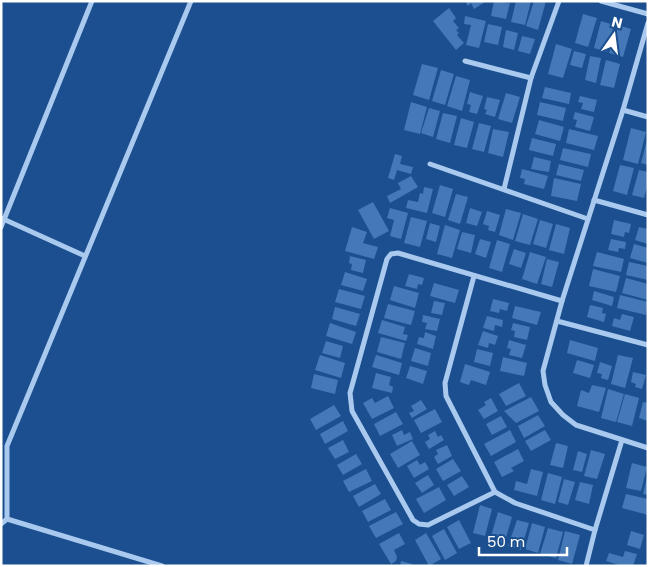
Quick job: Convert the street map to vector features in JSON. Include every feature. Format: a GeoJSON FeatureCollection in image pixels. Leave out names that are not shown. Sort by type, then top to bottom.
{"type":"FeatureCollection","features":[{"type":"Feature","properties":{"kind":"street"},"geometry":{"type":"LineString","coordinates":[[1,227],[92,1]]}},
{"type":"Feature","properties":{"kind":"street"},"geometry":{"type":"LineString","coordinates":[[7,519],[4,445],[191,1]]}},
{"type":"Feature","properties":{"kind":"street"},"geometry":{"type":"LineString","coordinates":[[504,189],[531,78],[559,1]]}},
{"type":"Feature","properties":{"kind":"street"},"geometry":{"type":"LineString","coordinates":[[601,1],[648,14]]}},
{"type":"Feature","properties":{"kind":"street"},"geometry":{"type":"LineString","coordinates":[[648,23],[623,110],[562,301],[543,371],[545,385],[552,402],[563,415],[576,425],[648,448]]}},
{"type":"Feature","properties":{"kind":"street"},"geometry":{"type":"LineString","coordinates":[[465,61],[531,78]]}},
{"type":"Feature","properties":{"kind":"street"},"geometry":{"type":"LineString","coordinates":[[623,110],[648,117]]}},
{"type":"Feature","properties":{"kind":"street"},"geometry":{"type":"LineString","coordinates":[[430,164],[588,220]]}},
{"type":"Feature","properties":{"kind":"street"},"geometry":{"type":"LineString","coordinates":[[594,200],[648,215]]}},
{"type":"Feature","properties":{"kind":"street"},"geometry":{"type":"LineString","coordinates":[[3,219],[85,256]]}},
{"type":"Feature","properties":{"kind":"street"},"geometry":{"type":"LineString","coordinates":[[495,492],[428,525],[419,524],[413,520],[352,410],[350,393],[387,259],[391,254],[398,253],[562,301]]}},
{"type":"Feature","properties":{"kind":"street"},"geometry":{"type":"LineString","coordinates":[[474,276],[445,382],[446,396],[495,492],[515,503],[595,530]]}},
{"type":"Feature","properties":{"kind":"street"},"geometry":{"type":"LineString","coordinates":[[557,321],[648,344]]}},
{"type":"Feature","properties":{"kind":"street"},"geometry":{"type":"LineString","coordinates":[[586,566],[622,440]]}},
{"type":"Feature","properties":{"kind":"street"},"geometry":{"type":"LineString","coordinates":[[1,524],[7,519]]}},
{"type":"Feature","properties":{"kind":"street"},"geometry":{"type":"LineString","coordinates":[[7,519],[162,566]]}},
{"type":"Feature","properties":{"kind":"building"},"geometry":{"type":"Polygon","coordinates":[[[465,1],[485,2],[474,9],[471,3],[468,6],[465,1]]]}},
{"type":"Feature","properties":{"kind":"building"},"geometry":{"type":"Polygon","coordinates":[[[494,1],[510,3],[506,19],[491,16],[494,1]]]}},
{"type":"Feature","properties":{"kind":"building"},"geometry":{"type":"Polygon","coordinates":[[[516,1],[531,1],[525,25],[511,22],[516,1]]]}},
{"type":"Feature","properties":{"kind":"building"},"geometry":{"type":"Polygon","coordinates":[[[534,1],[546,1],[538,30],[526,26],[534,1]]]}},
{"type":"Feature","properties":{"kind":"building"},"geometry":{"type":"Polygon","coordinates":[[[449,8],[456,18],[453,21],[459,28],[456,30],[459,33],[457,35],[464,43],[456,50],[433,21],[449,8]]]}},
{"type":"Feature","properties":{"kind":"building"},"geometry":{"type":"Polygon","coordinates":[[[583,14],[597,18],[588,47],[575,43],[583,14]]]}},
{"type":"Feature","properties":{"kind":"building"},"geometry":{"type":"Polygon","coordinates":[[[465,16],[486,21],[479,48],[466,45],[471,25],[464,24],[465,16]]]}},
{"type":"Feature","properties":{"kind":"building"},"geometry":{"type":"Polygon","coordinates":[[[601,21],[614,25],[607,52],[594,48],[601,21]]]}},
{"type":"Feature","properties":{"kind":"building"},"geometry":{"type":"Polygon","coordinates":[[[488,24],[502,27],[498,45],[484,42],[488,24]]]}},
{"type":"Feature","properties":{"kind":"building"},"geometry":{"type":"Polygon","coordinates":[[[618,25],[631,29],[623,57],[609,53],[618,25]]]}},
{"type":"Feature","properties":{"kind":"building"},"geometry":{"type":"Polygon","coordinates":[[[506,30],[518,33],[514,50],[503,47],[506,30]]]}},
{"type":"Feature","properties":{"kind":"building"},"geometry":{"type":"Polygon","coordinates":[[[522,36],[535,39],[530,54],[518,51],[522,36]]]}},
{"type":"Feature","properties":{"kind":"building"},"geometry":{"type":"Polygon","coordinates":[[[556,44],[572,49],[563,78],[548,74],[556,44]]]}},
{"type":"Feature","properties":{"kind":"building"},"geometry":{"type":"Polygon","coordinates":[[[574,51],[586,54],[582,68],[570,65],[574,51]]]}},
{"type":"Feature","properties":{"kind":"building"},"geometry":{"type":"Polygon","coordinates":[[[590,56],[601,58],[596,83],[585,80],[590,56]]]}},
{"type":"Feature","properties":{"kind":"building"},"geometry":{"type":"Polygon","coordinates":[[[606,60],[620,64],[614,88],[600,85],[606,60]]]}},
{"type":"Feature","properties":{"kind":"building"},"geometry":{"type":"Polygon","coordinates":[[[422,64],[438,68],[429,100],[413,95],[422,64]]]}},
{"type":"Feature","properties":{"kind":"building"},"geometry":{"type":"Polygon","coordinates":[[[441,70],[454,74],[445,105],[432,101],[441,70]]]}},
{"type":"Feature","properties":{"kind":"building"},"geometry":{"type":"Polygon","coordinates":[[[456,76],[470,80],[462,111],[447,106],[456,76]]]}},
{"type":"Feature","properties":{"kind":"building"},"geometry":{"type":"Polygon","coordinates":[[[545,87],[571,93],[569,104],[542,98],[545,87]]]}},
{"type":"Feature","properties":{"kind":"building"},"geometry":{"type":"Polygon","coordinates":[[[470,92],[483,96],[477,114],[469,112],[471,105],[467,104],[470,92]]]}},
{"type":"Feature","properties":{"kind":"building"},"geometry":{"type":"Polygon","coordinates":[[[506,93],[520,97],[512,123],[498,119],[506,93]]]}},
{"type":"Feature","properties":{"kind":"building"},"geometry":{"type":"Polygon","coordinates":[[[580,96],[597,100],[594,112],[581,109],[583,103],[578,102],[580,96]]]}},
{"type":"Feature","properties":{"kind":"building"},"geometry":{"type":"Polygon","coordinates":[[[487,97],[500,100],[495,117],[485,114],[487,110],[484,109],[487,97]]]}},
{"type":"Feature","properties":{"kind":"building"},"geometry":{"type":"Polygon","coordinates":[[[411,102],[427,107],[420,134],[404,130],[411,102]]]}},
{"type":"Feature","properties":{"kind":"building"},"geometry":{"type":"Polygon","coordinates":[[[540,102],[566,108],[563,121],[537,115],[540,102]]]}},
{"type":"Feature","properties":{"kind":"building"},"geometry":{"type":"Polygon","coordinates":[[[429,108],[440,111],[433,137],[421,133],[429,108]]]}},
{"type":"Feature","properties":{"kind":"building"},"geometry":{"type":"Polygon","coordinates":[[[575,112],[594,117],[590,131],[575,127],[577,120],[573,119],[575,112]]]}},
{"type":"Feature","properties":{"kind":"building"},"geometry":{"type":"Polygon","coordinates":[[[443,113],[457,116],[450,143],[436,139],[443,113]]]}},
{"type":"Feature","properties":{"kind":"building"},"geometry":{"type":"Polygon","coordinates":[[[461,118],[474,122],[467,148],[454,145],[461,118]]]}},
{"type":"Feature","properties":{"kind":"building"},"geometry":{"type":"Polygon","coordinates":[[[539,120],[564,127],[560,141],[535,134],[539,120]]]}},
{"type":"Feature","properties":{"kind":"building"},"geometry":{"type":"Polygon","coordinates":[[[479,123],[491,126],[484,152],[472,149],[479,123]]]}},
{"type":"Feature","properties":{"kind":"building"},"geometry":{"type":"Polygon","coordinates":[[[631,128],[646,132],[638,164],[623,160],[631,128]]]}},
{"type":"Feature","properties":{"kind":"building"},"geometry":{"type":"Polygon","coordinates":[[[493,129],[509,132],[503,157],[488,153],[493,129]]]}},
{"type":"Feature","properties":{"kind":"building"},"geometry":{"type":"Polygon","coordinates":[[[569,129],[598,136],[594,150],[566,143],[569,129]]]}},
{"type":"Feature","properties":{"kind":"building"},"geometry":{"type":"Polygon","coordinates":[[[532,138],[556,144],[553,156],[529,150],[532,138]]]}},
{"type":"Feature","properties":{"kind":"building"},"geometry":{"type":"Polygon","coordinates":[[[648,140],[648,165],[641,163],[648,140]]]}},
{"type":"Feature","properties":{"kind":"building"},"geometry":{"type":"Polygon","coordinates":[[[563,148],[591,154],[588,167],[560,160],[563,148]]]}},
{"type":"Feature","properties":{"kind":"building"},"geometry":{"type":"Polygon","coordinates":[[[395,154],[402,156],[400,164],[413,167],[411,174],[397,170],[394,180],[388,178],[395,154]]]}},
{"type":"Feature","properties":{"kind":"building"},"geometry":{"type":"Polygon","coordinates":[[[534,157],[551,161],[549,172],[531,169],[534,157]]]}},
{"type":"Feature","properties":{"kind":"building"},"geometry":{"type":"Polygon","coordinates":[[[559,164],[584,170],[581,181],[556,175],[559,164]]]}},
{"type":"Feature","properties":{"kind":"building"},"geometry":{"type":"Polygon","coordinates":[[[620,165],[634,168],[627,195],[613,191],[620,165]]]}},
{"type":"Feature","properties":{"kind":"building"},"geometry":{"type":"Polygon","coordinates":[[[522,169],[548,176],[544,189],[524,184],[525,179],[520,178],[522,169]]]}},
{"type":"Feature","properties":{"kind":"building"},"geometry":{"type":"Polygon","coordinates":[[[639,170],[648,172],[648,184],[644,198],[632,195],[639,170]]]}},
{"type":"Feature","properties":{"kind":"building"},"geometry":{"type":"Polygon","coordinates":[[[411,176],[418,187],[390,203],[387,196],[401,189],[398,183],[411,176]]]}},
{"type":"Feature","properties":{"kind":"building"},"geometry":{"type":"Polygon","coordinates":[[[554,178],[581,184],[577,201],[551,196],[554,178]]]}},
{"type":"Feature","properties":{"kind":"building"},"geometry":{"type":"Polygon","coordinates":[[[440,185],[453,189],[445,217],[432,213],[440,185]]]}},
{"type":"Feature","properties":{"kind":"building"},"geometry":{"type":"Polygon","coordinates":[[[424,187],[433,189],[427,213],[406,208],[408,200],[418,202],[420,193],[423,194],[424,187]]]}},
{"type":"Feature","properties":{"kind":"building"},"geometry":{"type":"Polygon","coordinates":[[[456,194],[468,197],[460,224],[448,220],[456,194]]]}},
{"type":"Feature","properties":{"kind":"building"},"geometry":{"type":"Polygon","coordinates":[[[373,202],[389,231],[374,239],[358,210],[373,202]]]}},
{"type":"Feature","properties":{"kind":"building"},"geometry":{"type":"Polygon","coordinates":[[[390,208],[408,213],[401,239],[390,236],[394,220],[387,218],[390,208]]]}},
{"type":"Feature","properties":{"kind":"building"},"geometry":{"type":"Polygon","coordinates":[[[470,208],[482,212],[477,226],[466,223],[470,208]]]}},
{"type":"Feature","properties":{"kind":"building"},"geometry":{"type":"Polygon","coordinates":[[[506,209],[521,213],[513,240],[499,235],[506,209]]]}},
{"type":"Feature","properties":{"kind":"building"},"geometry":{"type":"Polygon","coordinates":[[[487,211],[500,215],[495,232],[488,230],[489,226],[483,224],[487,211]]]}},
{"type":"Feature","properties":{"kind":"building"},"geometry":{"type":"Polygon","coordinates":[[[523,214],[538,219],[530,245],[515,241],[523,214]]]}},
{"type":"Feature","properties":{"kind":"building"},"geometry":{"type":"Polygon","coordinates":[[[411,217],[427,221],[420,247],[404,243],[411,217]]]}},
{"type":"Feature","properties":{"kind":"building"},"geometry":{"type":"Polygon","coordinates":[[[540,220],[553,224],[546,248],[533,244],[540,220]]]}},
{"type":"Feature","properties":{"kind":"building"},"geometry":{"type":"Polygon","coordinates":[[[614,220],[631,224],[629,233],[625,232],[624,237],[611,234],[614,220]]]}},
{"type":"Feature","properties":{"kind":"building"},"geometry":{"type":"Polygon","coordinates":[[[430,223],[440,226],[436,242],[426,239],[430,223]]]}},
{"type":"Feature","properties":{"kind":"building"},"geometry":{"type":"Polygon","coordinates":[[[556,224],[570,228],[564,254],[549,250],[556,224]]]}},
{"type":"Feature","properties":{"kind":"building"},"geometry":{"type":"Polygon","coordinates":[[[445,225],[460,230],[452,258],[437,254],[445,225]]]}},
{"type":"Feature","properties":{"kind":"building"},"geometry":{"type":"Polygon","coordinates":[[[352,227],[367,232],[363,243],[378,247],[374,259],[345,251],[352,227]]]}},
{"type":"Feature","properties":{"kind":"building"},"geometry":{"type":"Polygon","coordinates":[[[639,227],[648,229],[648,244],[635,240],[639,227]]]}},
{"type":"Feature","properties":{"kind":"building"},"geometry":{"type":"Polygon","coordinates":[[[462,232],[475,235],[471,253],[457,249],[462,232]]]}},
{"type":"Feature","properties":{"kind":"building"},"geometry":{"type":"Polygon","coordinates":[[[480,239],[491,242],[486,258],[475,254],[480,239]]]}},
{"type":"Feature","properties":{"kind":"building"},"geometry":{"type":"Polygon","coordinates":[[[611,239],[626,242],[625,249],[619,248],[618,252],[608,250],[611,239]]]}},
{"type":"Feature","properties":{"kind":"building"},"geometry":{"type":"Polygon","coordinates":[[[497,240],[510,244],[502,272],[489,268],[497,240]]]}},
{"type":"Feature","properties":{"kind":"building"},"geometry":{"type":"Polygon","coordinates":[[[634,244],[648,248],[648,263],[630,258],[634,244]]]}},
{"type":"Feature","properties":{"kind":"building"},"geometry":{"type":"Polygon","coordinates":[[[514,249],[526,253],[521,268],[509,264],[514,249]]]}},
{"type":"Feature","properties":{"kind":"building"},"geometry":{"type":"Polygon","coordinates":[[[530,252],[546,257],[537,284],[522,279],[530,252]]]}},
{"type":"Feature","properties":{"kind":"building"},"geometry":{"type":"Polygon","coordinates":[[[597,252],[624,259],[621,272],[593,266],[597,252]]]}},
{"type":"Feature","properties":{"kind":"building"},"geometry":{"type":"Polygon","coordinates":[[[350,256],[366,260],[363,273],[351,270],[350,256]]]}},
{"type":"Feature","properties":{"kind":"building"},"geometry":{"type":"Polygon","coordinates":[[[547,259],[559,262],[552,287],[541,284],[547,259]]]}},
{"type":"Feature","properties":{"kind":"building"},"geometry":{"type":"Polygon","coordinates":[[[629,262],[648,266],[648,280],[626,275],[629,262]]]}},
{"type":"Feature","properties":{"kind":"building"},"geometry":{"type":"Polygon","coordinates":[[[593,269],[620,276],[616,292],[589,286],[593,269]]]}},
{"type":"Feature","properties":{"kind":"building"},"geometry":{"type":"Polygon","coordinates":[[[345,272],[367,279],[363,291],[341,285],[345,272]]]}},
{"type":"Feature","properties":{"kind":"building"},"geometry":{"type":"Polygon","coordinates":[[[409,274],[424,278],[422,285],[418,284],[417,289],[405,286],[409,274]]]}},
{"type":"Feature","properties":{"kind":"building"},"geometry":{"type":"Polygon","coordinates":[[[626,278],[648,284],[648,300],[622,293],[626,278]]]}},
{"type":"Feature","properties":{"kind":"building"},"geometry":{"type":"Polygon","coordinates":[[[434,283],[459,290],[455,303],[430,296],[434,283]]]}},
{"type":"Feature","properties":{"kind":"building"},"geometry":{"type":"Polygon","coordinates":[[[394,286],[419,293],[415,308],[390,300],[394,286]]]}},
{"type":"Feature","properties":{"kind":"building"},"geometry":{"type":"Polygon","coordinates":[[[339,289],[365,296],[361,309],[335,302],[339,289]]]}},
{"type":"Feature","properties":{"kind":"building"},"geometry":{"type":"Polygon","coordinates":[[[594,291],[614,297],[612,306],[592,300],[594,291]]]}},
{"type":"Feature","properties":{"kind":"building"},"geometry":{"type":"Polygon","coordinates":[[[620,295],[648,302],[646,315],[617,308],[620,295]]]}},
{"type":"Feature","properties":{"kind":"building"},"geometry":{"type":"Polygon","coordinates":[[[493,299],[509,303],[507,311],[500,309],[499,313],[490,311],[493,299]]]}},
{"type":"Feature","properties":{"kind":"building"},"geometry":{"type":"Polygon","coordinates":[[[434,301],[445,303],[442,315],[431,313],[434,301]]]}},
{"type":"Feature","properties":{"kind":"building"},"geometry":{"type":"Polygon","coordinates":[[[388,304],[415,311],[411,325],[384,318],[388,304]]]}},
{"type":"Feature","properties":{"kind":"building"},"geometry":{"type":"Polygon","coordinates":[[[590,305],[603,308],[602,313],[606,314],[604,322],[587,317],[590,305]]]}},
{"type":"Feature","properties":{"kind":"building"},"geometry":{"type":"Polygon","coordinates":[[[515,306],[541,312],[537,325],[512,318],[515,306]]]}},
{"type":"Feature","properties":{"kind":"building"},"geometry":{"type":"Polygon","coordinates":[[[335,307],[360,314],[356,326],[332,319],[335,307]]]}},
{"type":"Feature","properties":{"kind":"building"},"geometry":{"type":"Polygon","coordinates":[[[622,314],[634,317],[630,331],[612,326],[614,318],[620,320],[622,314]]]}},
{"type":"Feature","properties":{"kind":"building"},"geometry":{"type":"Polygon","coordinates":[[[423,315],[440,319],[437,331],[425,329],[427,323],[422,322],[423,315]]]}},
{"type":"Feature","properties":{"kind":"building"},"geometry":{"type":"Polygon","coordinates":[[[487,316],[503,320],[502,327],[495,325],[494,331],[483,328],[487,316]]]}},
{"type":"Feature","properties":{"kind":"building"},"geometry":{"type":"Polygon","coordinates":[[[382,320],[405,327],[403,334],[408,335],[406,341],[378,333],[382,320]]]}},
{"type":"Feature","properties":{"kind":"building"},"geometry":{"type":"Polygon","coordinates":[[[330,323],[356,332],[352,344],[326,336],[330,323]]]}},
{"type":"Feature","properties":{"kind":"building"},"geometry":{"type":"Polygon","coordinates":[[[513,323],[530,327],[527,340],[514,337],[515,331],[511,330],[513,323]]]}},
{"type":"Feature","properties":{"kind":"building"},"geometry":{"type":"Polygon","coordinates":[[[483,331],[498,336],[495,345],[489,343],[488,348],[478,345],[483,331]]]}},
{"type":"Feature","properties":{"kind":"building"},"geometry":{"type":"Polygon","coordinates":[[[425,332],[436,336],[433,349],[417,344],[419,337],[424,338],[425,332]]]}},
{"type":"Feature","properties":{"kind":"building"},"geometry":{"type":"Polygon","coordinates":[[[381,337],[405,343],[401,359],[377,352],[381,337]]]}},
{"type":"Feature","properties":{"kind":"building"},"geometry":{"type":"Polygon","coordinates":[[[509,340],[526,345],[522,358],[509,355],[511,349],[507,348],[509,340]]]}},
{"type":"Feature","properties":{"kind":"building"},"geometry":{"type":"Polygon","coordinates":[[[570,340],[598,348],[595,361],[567,353],[570,340]]]}},
{"type":"Feature","properties":{"kind":"building"},"geometry":{"type":"Polygon","coordinates":[[[326,341],[343,346],[340,358],[322,353],[326,341]]]}},
{"type":"Feature","properties":{"kind":"building"},"geometry":{"type":"Polygon","coordinates":[[[415,348],[431,353],[428,366],[411,361],[415,348]]]}},
{"type":"Feature","properties":{"kind":"building"},"geometry":{"type":"Polygon","coordinates":[[[477,349],[493,353],[490,366],[474,362],[477,349]]]}},
{"type":"Feature","properties":{"kind":"building"},"geometry":{"type":"Polygon","coordinates":[[[320,355],[345,363],[341,378],[315,370],[320,355]]]}},
{"type":"Feature","properties":{"kind":"building"},"geometry":{"type":"Polygon","coordinates":[[[376,355],[402,363],[399,375],[372,367],[376,355]]]}},
{"type":"Feature","properties":{"kind":"building"},"geometry":{"type":"Polygon","coordinates":[[[618,355],[633,358],[625,388],[611,384],[618,355]]]}},
{"type":"Feature","properties":{"kind":"building"},"geometry":{"type":"Polygon","coordinates":[[[503,357],[527,363],[524,376],[500,371],[503,357]]]}},
{"type":"Feature","properties":{"kind":"building"},"geometry":{"type":"Polygon","coordinates":[[[577,360],[594,365],[590,378],[573,373],[577,360]]]}},
{"type":"Feature","properties":{"kind":"building"},"geometry":{"type":"Polygon","coordinates":[[[600,362],[612,366],[608,380],[601,378],[602,374],[597,373],[600,362]]]}},
{"type":"Feature","properties":{"kind":"building"},"geometry":{"type":"Polygon","coordinates":[[[465,364],[490,372],[486,385],[471,380],[469,385],[460,382],[465,364]]]}},
{"type":"Feature","properties":{"kind":"building"},"geometry":{"type":"Polygon","coordinates":[[[410,366],[427,371],[423,384],[406,378],[410,366]]]}},
{"type":"Feature","properties":{"kind":"building"},"geometry":{"type":"Polygon","coordinates":[[[633,372],[646,375],[642,389],[635,387],[636,384],[631,382],[633,372]]]}},
{"type":"Feature","properties":{"kind":"building"},"geometry":{"type":"Polygon","coordinates":[[[376,373],[391,377],[389,385],[393,387],[392,393],[372,388],[376,373]]]}},
{"type":"Feature","properties":{"kind":"building"},"geometry":{"type":"Polygon","coordinates":[[[314,374],[338,380],[335,394],[311,388],[314,374]]]}},
{"type":"Feature","properties":{"kind":"building"},"geometry":{"type":"Polygon","coordinates":[[[519,383],[526,396],[506,406],[499,394],[519,383]]]}},
{"type":"Feature","properties":{"kind":"building"},"geometry":{"type":"Polygon","coordinates":[[[592,385],[606,388],[599,412],[577,406],[581,390],[589,393],[592,385]]]}},
{"type":"Feature","properties":{"kind":"building"},"geometry":{"type":"Polygon","coordinates":[[[608,389],[624,394],[616,422],[601,418],[608,389]]]}},
{"type":"Feature","properties":{"kind":"building"},"geometry":{"type":"Polygon","coordinates":[[[625,394],[639,398],[632,426],[617,422],[625,394]]]}},
{"type":"Feature","properties":{"kind":"building"},"geometry":{"type":"Polygon","coordinates":[[[388,396],[394,408],[372,419],[363,403],[372,398],[375,403],[388,396]]]}},
{"type":"Feature","properties":{"kind":"building"},"geometry":{"type":"Polygon","coordinates":[[[531,397],[539,411],[516,423],[504,411],[531,397]]]}},
{"type":"Feature","properties":{"kind":"building"},"geometry":{"type":"Polygon","coordinates":[[[491,398],[498,411],[484,419],[478,410],[486,405],[484,402],[491,398]]]}},
{"type":"Feature","properties":{"kind":"building"},"geometry":{"type":"Polygon","coordinates":[[[421,400],[427,409],[412,418],[409,413],[414,411],[411,406],[421,400]]]}},
{"type":"Feature","properties":{"kind":"building"},"geometry":{"type":"Polygon","coordinates":[[[643,402],[648,403],[648,421],[639,418],[643,402]]]}},
{"type":"Feature","properties":{"kind":"building"},"geometry":{"type":"Polygon","coordinates":[[[334,405],[341,416],[316,430],[310,419],[334,405]]]}},
{"type":"Feature","properties":{"kind":"building"},"geometry":{"type":"Polygon","coordinates":[[[435,409],[442,422],[421,433],[414,420],[435,409]]]}},
{"type":"Feature","properties":{"kind":"building"},"geometry":{"type":"Polygon","coordinates":[[[396,412],[403,424],[380,436],[374,424],[396,412]]]}},
{"type":"Feature","properties":{"kind":"building"},"geometry":{"type":"Polygon","coordinates":[[[538,415],[545,426],[524,438],[518,426],[538,415]]]}},
{"type":"Feature","properties":{"kind":"building"},"geometry":{"type":"Polygon","coordinates":[[[501,416],[507,427],[492,435],[486,424],[501,416]]]}},
{"type":"Feature","properties":{"kind":"building"},"geometry":{"type":"Polygon","coordinates":[[[343,421],[348,431],[325,444],[320,434],[343,421]]]}},
{"type":"Feature","properties":{"kind":"building"},"geometry":{"type":"Polygon","coordinates":[[[402,430],[404,435],[410,432],[413,439],[397,446],[392,435],[402,430]]]}},
{"type":"Feature","properties":{"kind":"building"},"geometry":{"type":"Polygon","coordinates":[[[510,430],[516,442],[491,456],[484,444],[510,430]]]}},
{"type":"Feature","properties":{"kind":"building"},"geometry":{"type":"Polygon","coordinates":[[[545,430],[551,440],[531,451],[525,441],[545,430]]]}},
{"type":"Feature","properties":{"kind":"building"},"geometry":{"type":"Polygon","coordinates":[[[435,431],[438,437],[441,435],[444,440],[429,449],[425,442],[430,439],[428,435],[435,431]]]}},
{"type":"Feature","properties":{"kind":"building"},"geometry":{"type":"Polygon","coordinates":[[[343,440],[349,452],[335,459],[328,448],[343,440]]]}},
{"type":"Feature","properties":{"kind":"building"},"geometry":{"type":"Polygon","coordinates":[[[412,441],[420,455],[398,468],[390,454],[412,441]]]}},
{"type":"Feature","properties":{"kind":"building"},"geometry":{"type":"Polygon","coordinates":[[[556,443],[568,446],[563,468],[550,465],[556,443]]]}},
{"type":"Feature","properties":{"kind":"building"},"geometry":{"type":"Polygon","coordinates":[[[447,445],[452,456],[438,464],[434,457],[438,454],[436,450],[447,445]]]}},
{"type":"Feature","properties":{"kind":"building"},"geometry":{"type":"Polygon","coordinates":[[[518,449],[524,461],[511,468],[514,471],[502,477],[494,462],[518,449]]]}},
{"type":"Feature","properties":{"kind":"building"},"geometry":{"type":"Polygon","coordinates":[[[591,450],[605,454],[597,479],[584,476],[591,450]]]}},
{"type":"Feature","properties":{"kind":"building"},"geometry":{"type":"Polygon","coordinates":[[[578,451],[587,454],[582,472],[573,470],[578,451]]]}},
{"type":"Feature","properties":{"kind":"building"},"geometry":{"type":"Polygon","coordinates":[[[356,454],[362,464],[343,475],[337,465],[356,454]]]}},
{"type":"Feature","properties":{"kind":"building"},"geometry":{"type":"Polygon","coordinates":[[[453,459],[461,471],[443,481],[436,469],[453,459]]]}},
{"type":"Feature","properties":{"kind":"building"},"geometry":{"type":"Polygon","coordinates":[[[417,460],[420,465],[425,462],[429,469],[414,478],[407,466],[417,460]]]}},
{"type":"Feature","properties":{"kind":"building"},"geometry":{"type":"Polygon","coordinates":[[[632,463],[647,467],[641,491],[626,488],[632,463]]]}},
{"type":"Feature","properties":{"kind":"building"},"geometry":{"type":"Polygon","coordinates":[[[366,469],[372,481],[349,492],[343,481],[366,469]]]}},
{"type":"Feature","properties":{"kind":"building"},"geometry":{"type":"Polygon","coordinates":[[[531,469],[543,472],[537,496],[514,490],[516,481],[527,484],[531,469]]]}},
{"type":"Feature","properties":{"kind":"building"},"geometry":{"type":"Polygon","coordinates":[[[548,473],[562,477],[555,504],[541,500],[548,473]]]}},
{"type":"Feature","properties":{"kind":"building"},"geometry":{"type":"Polygon","coordinates":[[[428,475],[434,485],[422,493],[415,483],[428,475]]]}},
{"type":"Feature","properties":{"kind":"building"},"geometry":{"type":"Polygon","coordinates":[[[462,476],[469,487],[454,496],[447,485],[462,476]]]}},
{"type":"Feature","properties":{"kind":"building"},"geometry":{"type":"Polygon","coordinates":[[[648,478],[648,495],[643,494],[648,478]]]}},
{"type":"Feature","properties":{"kind":"building"},"geometry":{"type":"Polygon","coordinates":[[[564,479],[575,482],[568,505],[558,502],[564,479]]]}},
{"type":"Feature","properties":{"kind":"building"},"geometry":{"type":"Polygon","coordinates":[[[580,482],[593,485],[589,504],[575,500],[580,482]]]}},
{"type":"Feature","properties":{"kind":"building"},"geometry":{"type":"Polygon","coordinates":[[[375,484],[381,494],[359,507],[353,496],[375,484]]]}},
{"type":"Feature","properties":{"kind":"building"},"geometry":{"type":"Polygon","coordinates":[[[439,487],[446,500],[424,513],[416,499],[439,487]]]}},
{"type":"Feature","properties":{"kind":"building"},"geometry":{"type":"Polygon","coordinates":[[[626,494],[648,499],[648,515],[622,508],[626,494]]]}},
{"type":"Feature","properties":{"kind":"building"},"geometry":{"type":"Polygon","coordinates":[[[385,499],[391,510],[368,522],[362,511],[385,499]]]}},
{"type":"Feature","properties":{"kind":"building"},"geometry":{"type":"Polygon","coordinates":[[[480,505],[492,509],[485,536],[473,533],[480,505]]]}},
{"type":"Feature","properties":{"kind":"building"},"geometry":{"type":"Polygon","coordinates":[[[396,512],[403,524],[376,538],[369,526],[396,512]]]}},
{"type":"Feature","properties":{"kind":"building"},"geometry":{"type":"Polygon","coordinates":[[[498,512],[512,517],[504,544],[490,540],[498,512]]]}},
{"type":"Feature","properties":{"kind":"building"},"geometry":{"type":"Polygon","coordinates":[[[459,520],[471,543],[459,549],[447,527],[459,520]]]}},
{"type":"Feature","properties":{"kind":"building"},"geometry":{"type":"Polygon","coordinates":[[[517,520],[529,523],[521,550],[508,546],[517,520]]]}},
{"type":"Feature","properties":{"kind":"building"},"geometry":{"type":"Polygon","coordinates":[[[532,523],[545,527],[538,553],[525,549],[532,523]]]}},
{"type":"Feature","properties":{"kind":"building"},"geometry":{"type":"Polygon","coordinates":[[[548,528],[563,532],[556,558],[540,554],[548,528]]]}},
{"type":"Feature","properties":{"kind":"building"},"geometry":{"type":"Polygon","coordinates":[[[444,529],[457,553],[445,560],[432,536],[444,529]]]}},
{"type":"Feature","properties":{"kind":"building"},"geometry":{"type":"Polygon","coordinates":[[[565,531],[580,535],[572,564],[558,560],[565,531]]]}},
{"type":"Feature","properties":{"kind":"building"},"geometry":{"type":"Polygon","coordinates":[[[631,531],[644,535],[640,549],[627,545],[631,531]]]}},
{"type":"Feature","properties":{"kind":"building"},"geometry":{"type":"Polygon","coordinates":[[[399,533],[405,544],[394,550],[397,557],[396,561],[391,564],[379,544],[399,533]]]}},
{"type":"Feature","properties":{"kind":"building"},"geometry":{"type":"Polygon","coordinates":[[[426,533],[441,559],[429,566],[415,540],[426,533]]]}},
{"type":"Feature","properties":{"kind":"building"},"geometry":{"type":"Polygon","coordinates":[[[625,551],[637,554],[633,566],[622,566],[606,561],[609,553],[623,557],[625,551]]]}},
{"type":"Feature","properties":{"kind":"building"},"geometry":{"type":"Polygon","coordinates":[[[401,561],[412,564],[412,566],[400,566],[401,561]]]}}]}
